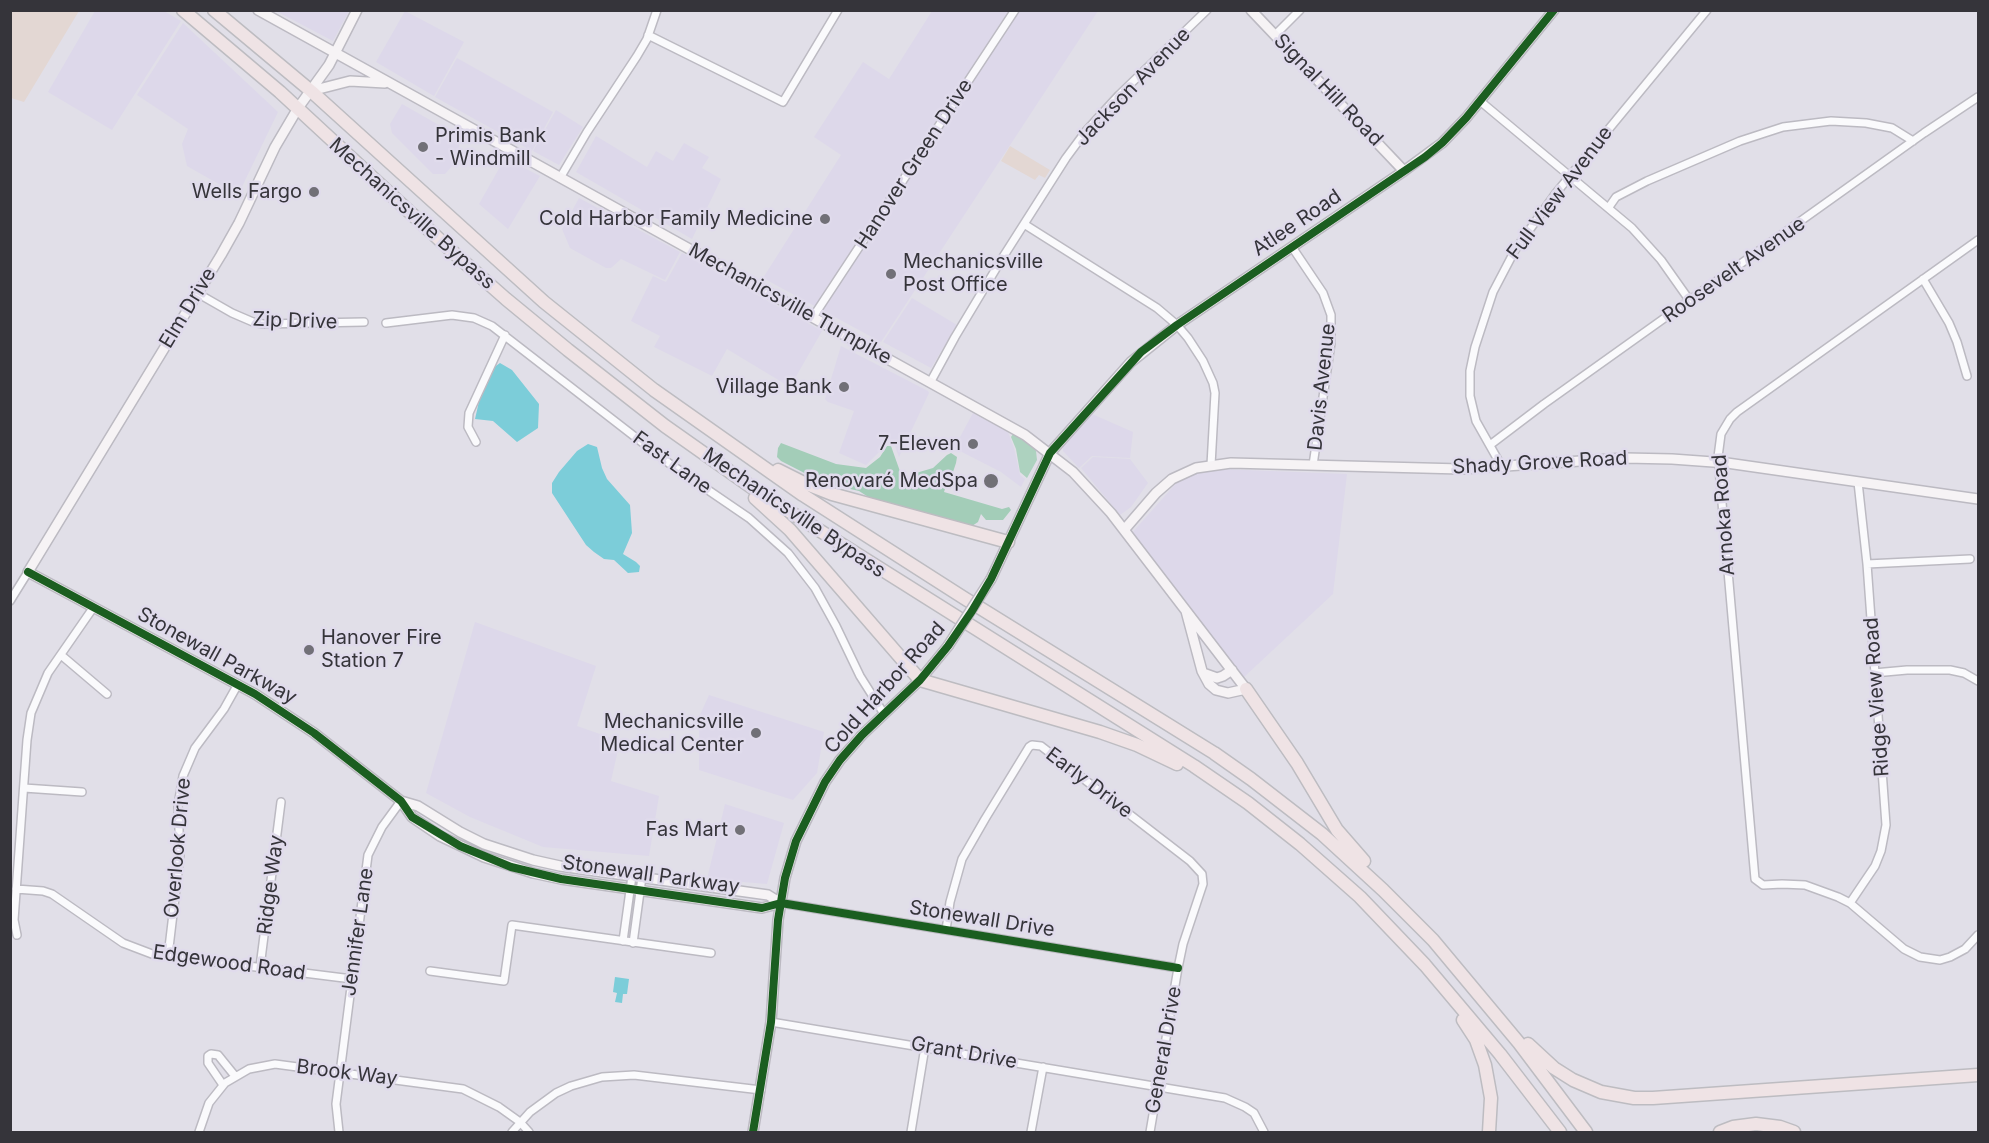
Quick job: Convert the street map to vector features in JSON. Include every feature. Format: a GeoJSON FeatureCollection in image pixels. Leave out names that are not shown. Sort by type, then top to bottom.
{"type":"FeatureCollection","features":[{"type":"Feature","properties":{"kind":"highway","name":"Mechanicsville Bypass"},"geometry":{"type":"LineString","coordinates":[[183,10],[298,108],[506,299],[665,426],[789,512],[1194,766],[1322,862],[1360,897],[1434,975],[1500,1054],[1560,1132]]}},
{"type":"Feature","properties":{"kind":"highway","name":"Mechanicsville Bypass"},"geometry":{"type":"LineString","coordinates":[[214,10],[311,91],[544,302],[610,356],[697,421],[822,508],[1214,753],[1251,779],[1344,853],[1421,928]]}},
{"type":"Feature","properties":{"kind":"highway"},"geometry":{"type":"LineString","coordinates":[[697,421],[787,475],[820,490],[985,538],[1008,542]]}},
{"type":"Feature","properties":{"kind":"highway"},"geometry":{"type":"LineString","coordinates":[[665,426],[766,507],[790,530],[920,680],[1100,732],[1153,752],[1185,768],[1278,827]]}},
{"type":"Feature","properties":{"kind":"highway"},"geometry":{"type":"LineString","coordinates":[[1246,689],[1285,744],[1337,830],[1421,928],[1534,1050],[1554,1068],[1585,1086],[1617,1096],[1653,1098],[1978,1075]]}},
{"type":"Feature","properties":{"kind":"highway"},"geometry":{"type":"LineString","coordinates":[[1360,897],[1458,1012],[1476,1040],[1489,1081],[1491,1119],[1489,1132]]}},
{"type":"Feature","properties":{"kind":"highway"},"geometry":{"type":"LineString","coordinates":[[1447,956],[1519,1043],[1586,1132]]}},
{"type":"Feature","properties":{"kind":"highway"},"geometry":{"type":"LineString","coordinates":[[1720,1132],[1733,1127],[1756,1124],[1780,1127],[1794,1132]]}},
{"type":"Feature","properties":{"kind":"main road","name":"Mechanicsville Turnpike"},"geometry":{"type":"LineString","coordinates":[[258,10],[1010,424],[1050,453],[1092,492],[1125,530],[1246,689]]}},
{"type":"Feature","properties":{"kind":"main road","name":"Elm Drive"},"geometry":{"type":"LineString","coordinates":[[28,572],[239,223],[275,147],[335,53],[357,10]]}},
{"type":"Feature","properties":{"kind":"main road","name":"Signal Hill Road"},"geometry":{"type":"LineString","coordinates":[[1251,10],[1404,171]]}},
{"type":"Feature","properties":{"kind":"main road","name":"Atlee Road"},"geometry":{"type":"LineString","coordinates":[[1050,453],[1131,362],[1177,325],[1442,143],[1480,101],[1554,10]]}},
{"type":"Feature","properties":{"kind":"main road"},"geometry":{"type":"LineString","coordinates":[[311,91],[350,81],[390,84]]}},
{"type":"Feature","properties":{"kind":"main road","name":"Cold Harbor Road"},"geometry":{"type":"LineString","coordinates":[[753,1132],[771,1022],[781,903],[791,856],[810,808],[840,760],[920,680],[948,646],[991,579],[1050,453]]}},
{"type":"Feature","properties":{"kind":"main road","name":"Shady Grove Road"},"geometry":{"type":"LineString","coordinates":[[1125,530],[1166,484],[1185,472],[1211,465],[1231,463],[1410,469],[1502,467],[1624,458],[1718,462],[1978,499]]}},
{"type":"Feature","properties":{"kind":"main road","name":"Stonewall Parkway"},"geometry":{"type":"LineString","coordinates":[[28,572],[238,684],[308,728],[401,801],[412,817],[440,836],[484,857],[533,873],[635,889],[762,908],[781,903]]}},
{"type":"Feature","properties":{"kind":"main road"},"geometry":{"type":"LineString","coordinates":[[1186,611],[1202,671],[1209,684],[1220,692],[1232,693],[1246,689]]}},
{"type":"Feature","properties":{"kind":"main road"},"geometry":{"type":"LineString","coordinates":[[1202,671],[1208,676],[1217,678],[1232,670]]}},
{"type":"Feature","properties":{"kind":"main road","name":"Stonewall Parkway"},"geometry":{"type":"LineString","coordinates":[[401,801],[418,806],[460,832],[506,852],[560,866],[768,895],[781,903]]}},
{"type":"Feature","properties":{"kind":"street"},"geometry":{"type":"LineString","coordinates":[[560,178],[587,132],[638,56],[657,10]]}},
{"type":"Feature","properties":{"kind":"street","name":"Hanover Green Drive"},"geometry":{"type":"LineString","coordinates":[[813,317],[1015,10]]}},
{"type":"Feature","properties":{"kind":"street","name":"Jackson Avenue"},"geometry":{"type":"LineString","coordinates":[[931,381],[1024,224],[1086,131],[1207,10]]}},
{"type":"Feature","properties":{"kind":"street"},"geometry":{"type":"LineString","coordinates":[[1275,35],[1300,10]]}},
{"type":"Feature","properties":{"kind":"street","name":"Full View Avenue"},"geometry":{"type":"LineString","coordinates":[[1502,467],[1476,421],[1470,396],[1470,371],[1484,315],[1503,270],[1570,175],[1707,10]]}},
{"type":"Feature","properties":{"kind":"street"},"geometry":{"type":"LineString","coordinates":[[648,35],[783,102],[835,11]]}},
{"type":"Feature","properties":{"kind":"street","name":"Roosevelt Avenue"},"geometry":{"type":"LineString","coordinates":[[1491,445],[1544,404],[1978,97]]}},
{"type":"Feature","properties":{"kind":"street"},"geometry":{"type":"LineString","coordinates":[[1480,101],[1609,207],[1644,239],[1690,301]]}},
{"type":"Feature","properties":{"kind":"street"},"geometry":{"type":"LineString","coordinates":[[1609,207],[1616,197],[1647,181],[1740,141],[1783,127],[1825,122],[1866,123],[1892,128],[1913,141]]}},
{"type":"Feature","properties":{"kind":"street"},"geometry":{"type":"LineString","coordinates":[[1024,224],[1157,308],[1177,325],[1203,361],[1213,383],[1215,393],[1211,465]]}},
{"type":"Feature","properties":{"kind":"street","name":"Arnoka Road"},"geometry":{"type":"LineString","coordinates":[[1850,903],[1805,885],[1763,885],[1756,882],[1718,447],[1721,434],[1737,412],[1978,240]]}},
{"type":"Feature","properties":{"kind":"street","name":"Davis Avenue"},"geometry":{"type":"LineString","coordinates":[[1292,247],[1323,293],[1331,315],[1331,343],[1313,465]]}},
{"type":"Feature","properties":{"kind":"street"},"geometry":{"type":"LineString","coordinates":[[1923,279],[1949,323],[1967,376]]}},
{"type":"Feature","properties":{"kind":"street","name":"Zip Drive"},"geometry":{"type":"LineString","coordinates":[[197,293],[237,316],[263,324],[364,322]]}},
{"type":"Feature","properties":{"kind":"street","name":"Fast Lane"},"geometry":{"type":"LineString","coordinates":[[386,323],[463,316],[482,321],[505,335],[670,464],[771,535],[815,588],[860,676],[884,714]]}},
{"type":"Feature","properties":{"kind":"street"},"geometry":{"type":"LineString","coordinates":[[476,442],[468,427],[468,413],[505,335]]}},
{"type":"Feature","properties":{"kind":"street","name":"Ridge View Road"},"geometry":{"type":"LineString","coordinates":[[1850,903],[1875,866],[1881,851],[1886,825],[1867,564],[1858,482]]}},
{"type":"Feature","properties":{"kind":"street"},"geometry":{"type":"LineString","coordinates":[[1867,564],[1970,558]]}},
{"type":"Feature","properties":{"kind":"street","name":"Elm Drive"},"geometry":{"type":"LineString","coordinates":[[10,601],[28,572]]}},
{"type":"Feature","properties":{"kind":"street"},"geometry":{"type":"LineString","coordinates":[[17,935],[14,920],[31,713],[42,684],[93,608]]}},
{"type":"Feature","properties":{"kind":"street"},"geometry":{"type":"LineString","coordinates":[[61,655],[107,694]]}},
{"type":"Feature","properties":{"kind":"street"},"geometry":{"type":"LineString","coordinates":[[1874,673],[1950,670],[1964,673],[1978,681]]}},
{"type":"Feature","properties":{"kind":"street","name":"Overlook Drive"},"geometry":{"type":"LineString","coordinates":[[168,956],[180,855],[178,805],[183,776],[195,748],[224,709],[238,684]]}},
{"type":"Feature","properties":{"kind":"street","name":"Early Drive"},"geometry":{"type":"LineString","coordinates":[[946,930],[950,903],[962,859],[1029,747],[1037,745],[1167,843]]}},
{"type":"Feature","properties":{"kind":"street"},"geometry":{"type":"LineString","coordinates":[[24,788],[82,792]]}},
{"type":"Feature","properties":{"kind":"street","name":"Jennifer Lane"},"geometry":{"type":"LineString","coordinates":[[339,1132],[336,1104],[368,855],[382,827],[401,801]]}},
{"type":"Feature","properties":{"kind":"street","name":"Ridge Way"},"geometry":{"type":"LineString","coordinates":[[260,968],[281,802]]}},
{"type":"Feature","properties":{"kind":"street","name":"General Drive"},"geometry":{"type":"LineString","coordinates":[[1150,1132],[1178,968],[1202,890],[1203,879],[1198,869],[1190,861],[1167,843]]}},
{"type":"Feature","properties":{"kind":"street"},"geometry":{"type":"LineString","coordinates":[[623,941],[637,877]]}},
{"type":"Feature","properties":{"kind":"street","name":"Edgewood Road"},"geometry":{"type":"LineString","coordinates":[[16,889],[52,894],[123,943],[152,954],[352,979]]}},
{"type":"Feature","properties":{"kind":"street"},"geometry":{"type":"LineString","coordinates":[[633,942],[635,889]]}},
{"type":"Feature","properties":{"kind":"street","name":"Stonewall Drive"},"geometry":{"type":"LineString","coordinates":[[781,903],[1178,968]]}},
{"type":"Feature","properties":{"kind":"street"},"geometry":{"type":"LineString","coordinates":[[1850,903],[1904,949],[1920,957],[1940,960],[1950,957],[1965,948],[1978,935]]}},
{"type":"Feature","properties":{"kind":"street"},"geometry":{"type":"LineString","coordinates":[[430,971],[504,981],[512,925],[711,953]]}},
{"type":"Feature","properties":{"kind":"street","name":"Grant Drive"},"geometry":{"type":"LineString","coordinates":[[771,1022],[1043,1067],[1235,1102],[1254,1113],[1264,1132]]}},
{"type":"Feature","properties":{"kind":"street"},"geometry":{"type":"LineString","coordinates":[[911,1132],[925,1047]]}},
{"type":"Feature","properties":{"kind":"street"},"geometry":{"type":"LineString","coordinates":[[223,1086],[208,1063],[208,1056],[218,1055],[235,1076]]}},
{"type":"Feature","properties":{"kind":"street","name":"Brook Way"},"geometry":{"type":"LineString","coordinates":[[199,1132],[209,1103],[223,1086],[235,1076],[255,1067],[275,1064],[463,1089],[499,1107],[520,1122],[529,1132]]}},
{"type":"Feature","properties":{"kind":"street"},"geometry":{"type":"LineString","coordinates":[[1031,1132],[1043,1067]]}},
{"type":"Feature","properties":{"kind":"street"},"geometry":{"type":"LineString","coordinates":[[512,1132],[542,1102],[556,1093],[602,1077],[634,1075],[761,1090]]}},
{"type":"Feature","properties":{"kind":"shaded area"},"geometry":{"type":"Polygon","coordinates":[[[276,10],[349,11],[333,41],[276,10]]]}},
{"type":"Feature","properties":{"kind":"shaded area"},"geometry":{"type":"Polygon","coordinates":[[[10,11],[79,11],[24,102],[11,98],[10,11]]]}},
{"type":"Feature","properties":{"kind":"shaded area"},"geometry":{"type":"Polygon","coordinates":[[[95,11],[164,11],[181,21],[112,130],[48,92],[95,11]]]}},
{"type":"Feature","properties":{"kind":"shaded area"},"geometry":{"type":"Polygon","coordinates":[[[405,11],[464,42],[434,96],[376,62],[405,11]]]}},
{"type":"Feature","properties":{"kind":"shaded area"},"geometry":{"type":"Polygon","coordinates":[[[932,11],[1098,11],[881,342],[763,278],[841,155],[814,137],[863,62],[889,79],[932,11]]]}},
{"type":"Feature","properties":{"kind":"shaded area"},"geometry":{"type":"Polygon","coordinates":[[[183,23],[278,112],[238,195],[187,166],[182,144],[188,129],[137,95],[183,23]]]}},
{"type":"Feature","properties":{"kind":"shaded area"},"geometry":{"type":"Polygon","coordinates":[[[457,58],[553,112],[532,151],[435,97],[457,58]]]}},
{"type":"Feature","properties":{"kind":"shaded area"},"geometry":{"type":"Polygon","coordinates":[[[402,104],[460,137],[459,149],[453,165],[445,174],[433,174],[392,133],[390,124],[402,104]]]}},
{"type":"Feature","properties":{"kind":"shaded area"},"geometry":{"type":"Polygon","coordinates":[[[556,110],[583,127],[559,165],[533,151],[556,110]]]}},
{"type":"Feature","properties":{"kind":"shaded area"},"geometry":{"type":"Polygon","coordinates":[[[596,136],[647,167],[656,151],[673,161],[684,143],[709,157],[702,168],[721,179],[692,239],[576,172],[596,136]]]}},
{"type":"Feature","properties":{"kind":"shaded area"},"geometry":{"type":"Polygon","coordinates":[[[1010,146],[1050,170],[1045,178],[1039,175],[1035,180],[1001,161],[1010,146]]]}},
{"type":"Feature","properties":{"kind":"shaded area"},"geometry":{"type":"Polygon","coordinates":[[[505,158],[540,176],[508,229],[479,204],[505,158]]]}},
{"type":"Feature","properties":{"kind":"shaded area"},"geometry":{"type":"Polygon","coordinates":[[[579,198],[680,252],[665,280],[621,259],[611,268],[606,268],[570,248],[562,229],[579,198]]]}},
{"type":"Feature","properties":{"kind":"shaded area"},"geometry":{"type":"Polygon","coordinates":[[[682,253],[822,331],[790,387],[727,349],[712,376],[654,347],[660,336],[631,321],[653,276],[666,282],[682,253]]]}},
{"type":"Feature","properties":{"kind":"shaded area"},"geometry":{"type":"Polygon","coordinates":[[[912,298],[957,325],[931,368],[883,342],[912,298]]]}},
{"type":"Feature","properties":{"kind":"shaded area"},"geometry":{"type":"Polygon","coordinates":[[[841,346],[928,391],[899,457],[895,446],[890,442],[884,443],[879,452],[866,465],[839,453],[854,411],[825,399],[841,346]]]}},
{"type":"Feature","properties":{"kind":"shaded area"},"geometry":{"type":"Polygon","coordinates":[[[973,413],[1008,432],[1020,475],[1025,479],[1021,487],[1001,472],[954,448],[973,413]]]}},
{"type":"Feature","properties":{"kind":"shaded area"},"geometry":{"type":"Polygon","coordinates":[[[1092,414],[1133,432],[1130,458],[1092,456],[1079,468],[1063,451],[1063,445],[1092,414]]]}},
{"type":"Feature","properties":{"kind":"shaded area"},"geometry":{"type":"Polygon","coordinates":[[[1093,457],[1130,459],[1148,483],[1131,507],[1120,515],[1081,468],[1093,457]]]}},
{"type":"Feature","properties":{"kind":"shaded area"},"geometry":{"type":"Polygon","coordinates":[[[1220,469],[1347,474],[1333,594],[1243,678],[1131,534],[1179,480],[1203,471],[1220,469]]]}},
{"type":"Feature","properties":{"kind":"shaded area"},"geometry":{"type":"Polygon","coordinates":[[[475,622],[596,666],[577,726],[620,741],[611,781],[659,796],[649,856],[543,847],[470,817],[426,793],[475,622]]]}},
{"type":"Feature","properties":{"kind":"shaded area"},"geometry":{"type":"Polygon","coordinates":[[[709,695],[824,732],[817,773],[793,800],[699,770],[699,717],[709,695]]]}},
{"type":"Feature","properties":{"kind":"shaded area"},"geometry":{"type":"Polygon","coordinates":[[[725,804],[784,823],[767,884],[707,879],[725,804]]]}},
{"type":"Feature","properties":{"kind":"green space"},"geometry":{"type":"Polygon","coordinates":[[[1013,434],[1033,446],[1036,451],[1037,460],[1027,478],[1020,472],[1016,449],[1011,437],[1013,434]]]}},
{"type":"Feature","properties":{"kind":"green space"},"geometry":{"type":"Polygon","coordinates":[[[781,443],[836,464],[866,468],[880,457],[887,446],[891,446],[902,477],[907,480],[916,473],[933,468],[951,453],[957,457],[956,463],[944,492],[1002,509],[1009,507],[1011,510],[1003,520],[986,520],[981,514],[978,522],[972,526],[873,500],[859,491],[824,483],[781,461],[777,457],[781,443]]]}},
{"type":"Feature","properties":{"kind":"water"},"geometry":{"type":"Polygon","coordinates":[[[500,363],[512,370],[539,404],[538,428],[517,442],[493,421],[475,419],[480,397],[493,368],[500,363]]]}},
{"type":"Feature","properties":{"kind":"water"},"geometry":{"type":"Polygon","coordinates":[[[588,444],[597,447],[607,479],[630,505],[632,533],[623,554],[640,566],[639,572],[628,573],[614,560],[604,559],[586,545],[552,493],[552,483],[559,472],[577,451],[588,444]]]}},
{"type":"Feature","properties":{"kind":"water"},"geometry":{"type":"Polygon","coordinates":[[[615,977],[629,979],[627,994],[623,994],[622,1003],[615,1002],[617,993],[613,992],[615,977]]]}},
{"type":"Feature","properties":{"kind":"cycle path"},"geometry":{"type":"LineString","coordinates":[[753,1132],[771,1022],[778,920],[785,878],[796,841],[825,782],[840,760],[862,735],[920,680],[948,646],[972,611],[991,579],[1050,453],[1141,352],[1177,325],[1425,157],[1442,143],[1466,118],[1554,10]]}},
{"type":"Feature","properties":{"kind":"cycle path"},"geometry":{"type":"LineString","coordinates":[[28,572],[255,694],[314,733],[401,801],[412,817],[460,846],[511,867],[561,879],[762,908],[781,903],[1178,968]]}},
{"type":"Feature","properties":{"kind":"place","name":"Primis Bank - Windmill"},"geometry":{"type":"Point","coordinates":[423,147]}},
{"type":"Feature","properties":{"kind":"place","name":"Wells Fargo"},"geometry":{"type":"Point","coordinates":[314,192]}},
{"type":"Feature","properties":{"kind":"place","name":"Cold Harbor Family Medicine"},"geometry":{"type":"Point","coordinates":[825,219]}},
{"type":"Feature","properties":{"kind":"place","name":"Mechanicsville Post Office"},"geometry":{"type":"Point","coordinates":[891,274]}},
{"type":"Feature","properties":{"kind":"place","name":"Village Bank"},"geometry":{"type":"Point","coordinates":[844,387]}},
{"type":"Feature","properties":{"kind":"place","name":"7-Eleven"},"geometry":{"type":"Point","coordinates":[973,444]}},
{"type":"Feature","properties":{"kind":"place","name":"Renovaré MedSpa"},"geometry":{"type":"Point","coordinates":[991,481]}},
{"type":"Feature","properties":{"kind":"place","name":"Hanover Fire Station 7"},"geometry":{"type":"Point","coordinates":[309,650]}},
{"type":"Feature","properties":{"kind":"place","name":"Mechanicsville Medical Center"},"geometry":{"type":"Point","coordinates":[756,733]}},
{"type":"Feature","properties":{"kind":"place","name":"Fas Mart"},"geometry":{"type":"Point","coordinates":[740,830]}}]}
